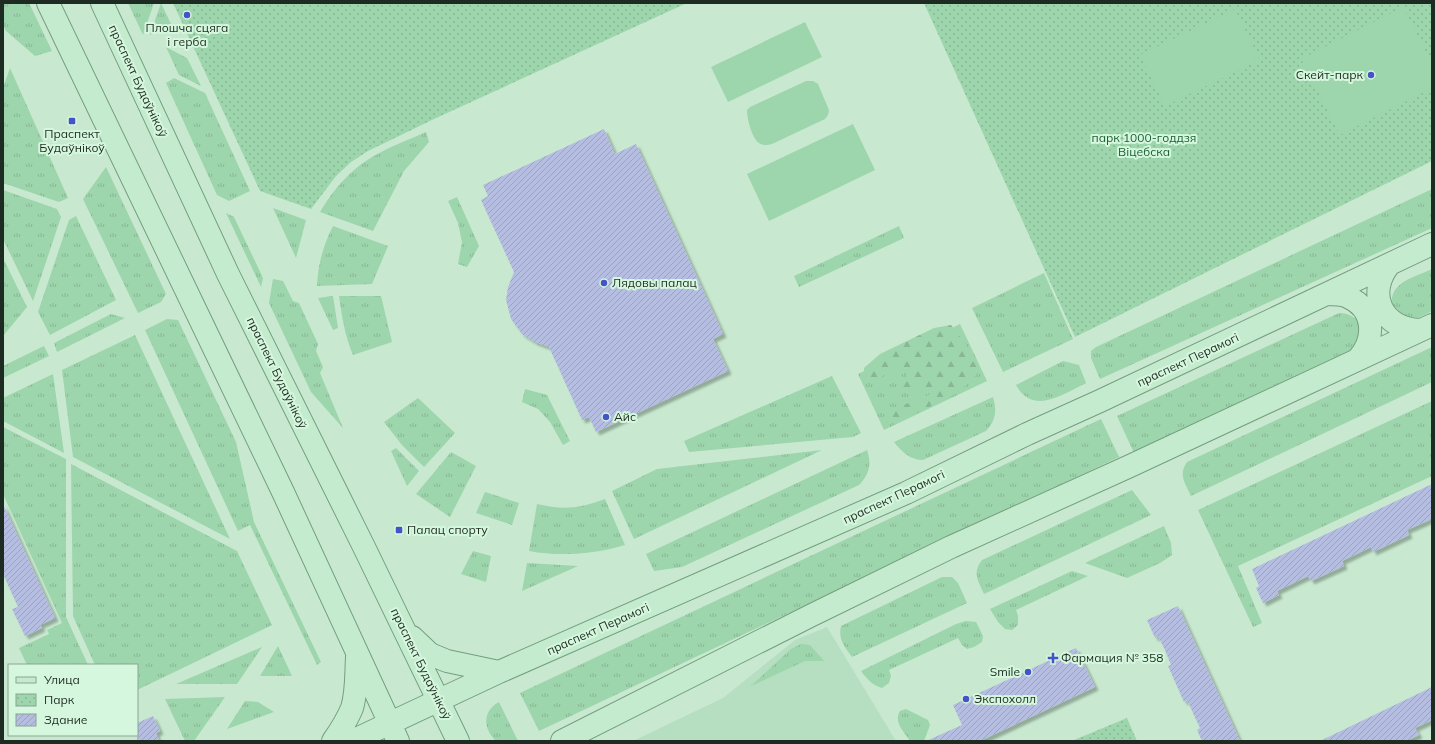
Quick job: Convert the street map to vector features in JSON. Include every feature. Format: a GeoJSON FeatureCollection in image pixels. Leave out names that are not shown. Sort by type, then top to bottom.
{"type":"FeatureCollection","features":[{"type":"Feature","properties":{"kind":"main road"},"geometry":{"type":"LineString","coordinates":[[48,3],[206,329],[393,732]]}},
{"type":"Feature","properties":{"kind":"main road","name":"праспект Будаўнікоў"},"geometry":{"type":"LineString","coordinates":[[102,3],[228,274],[458,741]]}},
{"type":"Feature","properties":{"kind":"main road","name":"праспект Перамогі"},"geometry":{"type":"LineString","coordinates":[[352,741],[393,732],[439,700],[499,672],[906,493],[1027,434],[1432,244]]}},
{"type":"Feature","properties":{"kind":"main road"},"geometry":{"type":"LineString","coordinates":[[1389,265],[1383,272],[1379,282],[1379,301],[1383,310],[1388,318],[1402,328],[1411,330],[1426,327]]}},
{"type":"Feature","properties":{"kind":"main road"},"geometry":{"type":"LineString","coordinates":[[1327,294],[1348,296],[1357,302],[1364,310],[1369,320],[1371,328],[1368,345],[1364,353],[1358,359]]}},
{"type":"Feature","properties":{"kind":"main road"},"geometry":{"type":"LineString","coordinates":[[562,741],[951,547],[1426,327]]}},
{"type":"Feature","properties":{"kind":"main road"},"geometry":{"type":"LineString","coordinates":[[403,628],[430,654],[464,666],[499,672]]}},
{"type":"Feature","properties":{"kind":"main road"},"geometry":{"type":"LineString","coordinates":[[333,741],[352,707],[356,685],[357,652]]}},
{"type":"Feature","properties":{"kind":"shaded area"},"geometry":{"type":"Polygon","coordinates":[[[827,627],[896,741],[633,741],[723,698],[795,640],[827,627]]]}},
{"type":"Feature","properties":{"kind":"green space"},"geometry":{"type":"Polygon","coordinates":[[[3,3],[29,3],[52,51],[35,56],[6,31],[3,25],[3,3]]]}},
{"type":"Feature","properties":{"kind":"green space"},"geometry":{"type":"Polygon","coordinates":[[[128,3],[154,3],[143,35],[128,3]]]}},
{"type":"Feature","properties":{"kind":"green space"},"geometry":{"type":"Polygon","coordinates":[[[161,3],[171,24],[150,35],[161,3]]]}},
{"type":"Feature","properties":{"kind":"green space"},"geometry":{"type":"Polygon","coordinates":[[[173,3],[687,3],[434,119],[368,151],[351,162],[336,176],[311,209],[260,191],[173,3]]]}},
{"type":"Feature","properties":{"kind":"green space","name":"парк 1000-годдзя Віцебска"},"geometry":{"type":"Polygon","coordinates":[[[924,3],[1432,3],[1432,161],[1075,337],[924,3]]]}},
{"type":"Feature","properties":{"kind":"green space","name":"Скейт-парк"},"geometry":{"type":"Polygon","coordinates":[[[1403,7],[1432,63],[1432,88],[1340,135],[1301,59],[1403,7]]]}},
{"type":"Feature","properties":{"kind":"green space"},"geometry":{"type":"Polygon","coordinates":[[[1235,9],[1260,60],[1165,106],[1140,55],[1235,9]]]}},
{"type":"Feature","properties":{"kind":"green space"},"geometry":{"type":"Polygon","coordinates":[[[805,22],[822,57],[728,102],[711,67],[805,22]]]}},
{"type":"Feature","properties":{"kind":"green space"},"geometry":{"type":"Polygon","coordinates":[[[166,47],[187,58],[201,86],[179,75],[166,47]]]}},
{"type":"Feature","properties":{"kind":"green space"},"geometry":{"type":"Polygon","coordinates":[[[10,68],[68,198],[59,202],[3,183],[3,88],[10,68]]]}},
{"type":"Feature","properties":{"kind":"green space"},"geometry":{"type":"Polygon","coordinates":[[[174,78],[205,93],[250,191],[229,201],[217,195],[166,83],[174,78]]]}},
{"type":"Feature","properties":{"kind":"green space"},"geometry":{"type":"Polygon","coordinates":[[[806,81],[813,81],[818,84],[829,110],[825,119],[772,144],[764,145],[756,141],[750,128],[747,110],[750,107],[806,81]]]}},
{"type":"Feature","properties":{"kind":"green space"},"geometry":{"type":"Polygon","coordinates":[[[853,124],[875,170],[769,221],[747,174],[853,124]]]}},
{"type":"Feature","properties":{"kind":"green space"},"geometry":{"type":"Polygon","coordinates":[[[426,132],[429,142],[404,171],[373,231],[320,212],[343,181],[356,168],[385,150],[426,132]]]}},
{"type":"Feature","properties":{"kind":"green space"},"geometry":{"type":"Polygon","coordinates":[[[106,167],[166,294],[161,302],[138,313],[83,199],[106,167]]]}},
{"type":"Feature","properties":{"kind":"green space"},"geometry":{"type":"Polygon","coordinates":[[[1432,189],[1432,228],[1100,379],[1091,358],[1091,351],[1096,347],[1432,189]]]}},
{"type":"Feature","properties":{"kind":"green space"},"geometry":{"type":"Polygon","coordinates":[[[3,190],[57,209],[61,217],[33,301],[3,239],[3,190]]]}},
{"type":"Feature","properties":{"kind":"green space"},"geometry":{"type":"Polygon","coordinates":[[[457,197],[479,246],[467,267],[458,264],[462,242],[458,223],[448,201],[457,197]]]}},
{"type":"Feature","properties":{"kind":"green space"},"geometry":{"type":"Polygon","coordinates":[[[273,208],[306,220],[296,258],[273,208]]]}},
{"type":"Feature","properties":{"kind":"green space"},"geometry":{"type":"Polygon","coordinates":[[[226,213],[234,217],[263,278],[261,287],[226,213]]]}},
{"type":"Feature","properties":{"kind":"green space"},"geometry":{"type":"Polygon","coordinates":[[[76,216],[116,300],[50,335],[38,312],[69,220],[76,216]]]}},
{"type":"Feature","properties":{"kind":"green space"},"geometry":{"type":"Polygon","coordinates":[[[333,226],[388,246],[372,284],[317,286],[322,255],[326,241],[333,226]]]}},
{"type":"Feature","properties":{"kind":"green space"},"geometry":{"type":"Polygon","coordinates":[[[899,226],[904,238],[799,287],[794,276],[899,226]]]}},
{"type":"Feature","properties":{"kind":"green space"},"geometry":{"type":"Polygon","coordinates":[[[3,258],[27,307],[3,336],[3,258]]]}},
{"type":"Feature","properties":{"kind":"green space"},"geometry":{"type":"Polygon","coordinates":[[[1432,269],[1432,311],[1414,320],[1407,320],[1392,308],[1394,292],[1403,282],[1432,269]]]}},
{"type":"Feature","properties":{"kind":"green space"},"geometry":{"type":"Polygon","coordinates":[[[1044,273],[1073,339],[1003,372],[972,308],[1044,273]]]}},
{"type":"Feature","properties":{"kind":"green space"},"geometry":{"type":"Polygon","coordinates":[[[273,279],[283,281],[293,301],[299,303],[318,344],[316,351],[323,367],[320,373],[343,428],[311,392],[269,303],[273,279]]]}},
{"type":"Feature","properties":{"kind":"green space"},"geometry":{"type":"Polygon","coordinates":[[[333,296],[338,328],[333,330],[318,298],[333,296]]]}},
{"type":"Feature","properties":{"kind":"green space"},"geometry":{"type":"Polygon","coordinates":[[[339,296],[381,296],[392,342],[353,355],[346,334],[339,296]]]}},
{"type":"Feature","properties":{"kind":"green space"},"geometry":{"type":"Polygon","coordinates":[[[1339,313],[1353,317],[1360,325],[1361,334],[1357,348],[1134,453],[1117,416],[1339,313]]]}},
{"type":"Feature","properties":{"kind":"green space"},"geometry":{"type":"Polygon","coordinates":[[[111,314],[125,318],[57,352],[54,343],[111,314]]]}},
{"type":"Feature","properties":{"kind":"green space"},"geometry":{"type":"Polygon","coordinates":[[[167,319],[178,320],[236,442],[254,522],[321,662],[317,665],[250,525],[238,531],[145,330],[167,319]]]}},
{"type":"Feature","properties":{"kind":"green space"},"geometry":{"type":"Polygon","coordinates":[[[960,324],[987,381],[884,430],[858,374],[960,324]]]}},
{"type":"Feature","properties":{"kind":"green space"},"geometry":{"type":"Polygon","coordinates":[[[951,325],[978,363],[977,374],[959,392],[895,424],[892,419],[896,411],[906,404],[919,400],[930,394],[927,387],[902,393],[899,386],[907,376],[907,371],[902,369],[893,370],[885,374],[873,384],[864,378],[864,368],[880,354],[934,328],[951,325]]]}},
{"type":"Feature","properties":{"kind":"green space"},"geometry":{"type":"Polygon","coordinates":[[[135,335],[230,539],[73,457],[62,370],[135,335]]]}},
{"type":"Feature","properties":{"kind":"green space"},"geometry":{"type":"Polygon","coordinates":[[[44,346],[49,356],[3,378],[3,366],[44,346]]]}},
{"type":"Feature","properties":{"kind":"green space"},"geometry":{"type":"Polygon","coordinates":[[[1432,347],[1432,382],[1191,496],[1183,479],[1183,471],[1187,462],[1432,347]]]}},
{"type":"Feature","properties":{"kind":"green space"},"geometry":{"type":"Polygon","coordinates":[[[1063,361],[1079,365],[1086,383],[1058,397],[1040,401],[1031,399],[1023,394],[1016,385],[1063,361]]]}},
{"type":"Feature","properties":{"kind":"green space"},"geometry":{"type":"Polygon","coordinates":[[[53,374],[64,453],[3,421],[3,398],[53,374]]]}},
{"type":"Feature","properties":{"kind":"green space"},"geometry":{"type":"Polygon","coordinates":[[[832,376],[861,433],[853,437],[689,452],[684,441],[832,376]]]}},
{"type":"Feature","properties":{"kind":"green space"},"geometry":{"type":"Polygon","coordinates":[[[525,389],[547,395],[570,441],[563,445],[550,422],[538,409],[522,402],[525,389]]]}},
{"type":"Feature","properties":{"kind":"green space"},"geometry":{"type":"Polygon","coordinates":[[[993,397],[995,415],[992,423],[986,431],[923,460],[910,457],[894,442],[993,397]]]}},
{"type":"Feature","properties":{"kind":"green space"},"geometry":{"type":"Polygon","coordinates":[[[418,398],[455,433],[424,467],[402,445],[384,422],[418,398]]]}},
{"type":"Feature","properties":{"kind":"green space"},"geometry":{"type":"Polygon","coordinates":[[[1432,401],[1432,476],[1238,566],[1262,623],[1253,627],[1198,510],[1432,401]]]}},
{"type":"Feature","properties":{"kind":"green space"},"geometry":{"type":"Polygon","coordinates":[[[1101,419],[1119,457],[539,731],[520,693],[1101,419]]]}},
{"type":"Feature","properties":{"kind":"green space"},"geometry":{"type":"Polygon","coordinates":[[[3,427],[66,459],[66,617],[88,664],[27,664],[19,648],[49,634],[47,630],[62,623],[3,494],[3,427]]]}},
{"type":"Feature","properties":{"kind":"green space"},"geometry":{"type":"Polygon","coordinates":[[[396,448],[419,471],[407,486],[391,451],[396,448]]]}},
{"type":"Feature","properties":{"kind":"green space"},"geometry":{"type":"Polygon","coordinates":[[[822,450],[634,539],[612,491],[657,469],[822,450]]]}},
{"type":"Feature","properties":{"kind":"green space"},"geometry":{"type":"Polygon","coordinates":[[[867,450],[869,455],[869,469],[859,485],[682,567],[654,571],[646,554],[867,450]]]}},
{"type":"Feature","properties":{"kind":"green space"},"geometry":{"type":"Polygon","coordinates":[[[451,452],[476,466],[450,517],[416,494],[451,452]]]}},
{"type":"Feature","properties":{"kind":"green space"},"geometry":{"type":"Polygon","coordinates":[[[71,464],[237,551],[272,625],[138,690],[138,664],[95,664],[73,616],[71,464]]]}},
{"type":"Feature","properties":{"kind":"green space"},"geometry":{"type":"Polygon","coordinates":[[[1132,490],[1151,515],[984,594],[977,577],[977,569],[982,560],[1132,490]]]}},
{"type":"Feature","properties":{"kind":"green space"},"geometry":{"type":"Polygon","coordinates":[[[485,492],[519,503],[512,525],[476,513],[485,492]]]}},
{"type":"Feature","properties":{"kind":"green space"},"geometry":{"type":"Polygon","coordinates":[[[605,499],[625,545],[602,551],[578,554],[553,554],[529,551],[537,504],[571,508],[605,499]]]}},
{"type":"Feature","properties":{"kind":"green space"},"geometry":{"type":"Polygon","coordinates":[[[1164,526],[1171,543],[1172,555],[1160,563],[1127,578],[1085,563],[1164,526]]]}},
{"type":"Feature","properties":{"kind":"green space"},"geometry":{"type":"Polygon","coordinates":[[[473,551],[491,556],[486,582],[461,574],[473,551]]]}},
{"type":"Feature","properties":{"kind":"green space"},"geometry":{"type":"Polygon","coordinates":[[[527,563],[578,566],[522,591],[527,563]]]}},
{"type":"Feature","properties":{"kind":"green space"},"geometry":{"type":"Polygon","coordinates":[[[1072,571],[1088,576],[1016,610],[1018,625],[1012,630],[1005,629],[998,622],[990,609],[1072,571]]]}},
{"type":"Feature","properties":{"kind":"green space"},"geometry":{"type":"Polygon","coordinates":[[[942,577],[952,577],[958,583],[967,603],[852,657],[841,639],[841,626],[942,577]]]}},
{"type":"Feature","properties":{"kind":"green space"},"geometry":{"type":"Polygon","coordinates":[[[966,621],[976,622],[983,636],[982,642],[974,647],[967,649],[962,645],[958,638],[889,670],[891,676],[889,683],[882,688],[875,685],[865,677],[861,671],[956,624],[966,621]]]}},
{"type":"Feature","properties":{"kind":"green space"},"geometry":{"type":"Polygon","coordinates":[[[801,644],[810,645],[824,661],[805,661],[751,686],[791,649],[801,644]]]}},
{"type":"Feature","properties":{"kind":"green space"},"geometry":{"type":"Polygon","coordinates":[[[278,646],[292,676],[260,676],[278,646]]]}},
{"type":"Feature","properties":{"kind":"green space"},"geometry":{"type":"Polygon","coordinates":[[[262,647],[237,684],[176,684],[262,647]]]}},
{"type":"Feature","properties":{"kind":"green space"},"geometry":{"type":"Polygon","coordinates":[[[225,697],[194,741],[185,741],[165,699],[225,697]]]}},
{"type":"Feature","properties":{"kind":"green space"},"geometry":{"type":"Polygon","coordinates":[[[245,701],[258,702],[274,712],[227,729],[245,701]]]}},
{"type":"Feature","properties":{"kind":"green space"},"geometry":{"type":"Polygon","coordinates":[[[499,702],[518,741],[496,741],[489,731],[486,720],[487,715],[493,706],[499,702]]]}},
{"type":"Feature","properties":{"kind":"green space"},"geometry":{"type":"Polygon","coordinates":[[[906,709],[928,720],[930,725],[924,741],[910,741],[900,727],[898,715],[900,711],[906,709]]]}},
{"type":"Feature","properties":{"kind":"green space"},"geometry":{"type":"Polygon","coordinates":[[[1127,718],[1137,741],[1074,740],[1127,718]]]}},
{"type":"Feature","properties":{"kind":"building","name":"Лядовы палац"},"geometry":{"type":"Polygon","coordinates":[[[604,129],[615,154],[636,144],[723,334],[713,339],[728,371],[596,432],[589,417],[582,420],[549,347],[535,342],[522,334],[511,319],[506,300],[508,287],[514,272],[481,200],[488,196],[483,185],[604,129]]]}},
{"type":"Feature","properties":{"kind":"building"},"geometry":{"type":"Polygon","coordinates":[[[1432,484],[1432,519],[1407,530],[1409,535],[1373,552],[1371,547],[1342,561],[1344,566],[1311,581],[1308,576],[1277,591],[1279,595],[1263,603],[1256,588],[1259,586],[1252,569],[1432,484]]]}},
{"type":"Feature","properties":{"kind":"building"},"geometry":{"type":"Polygon","coordinates":[[[3,504],[55,618],[40,625],[42,628],[25,636],[12,609],[18,607],[3,574],[3,504]]]}},
{"type":"Feature","properties":{"kind":"building"},"geometry":{"type":"Polygon","coordinates":[[[1178,606],[1240,741],[1202,741],[1197,730],[1200,728],[1187,700],[1184,702],[1168,666],[1171,665],[1165,650],[1158,636],[1155,638],[1147,620],[1178,606]]]}},
{"type":"Feature","properties":{"kind":"building"},"geometry":{"type":"Polygon","coordinates":[[[1076,648],[1095,687],[980,741],[926,741],[962,725],[953,705],[1076,648]]]}},
{"type":"Feature","properties":{"kind":"building"},"geometry":{"type":"Polygon","coordinates":[[[1432,687],[1432,720],[1415,728],[1419,735],[1406,741],[1320,741],[1432,687]]]}},
{"type":"Feature","properties":{"kind":"building"},"geometry":{"type":"Polygon","coordinates":[[[153,716],[160,731],[156,733],[159,741],[137,741],[138,723],[153,716]]]}},
{"type":"Feature","properties":{"kind":"place","name":"Плошча сцяга і герба"},"geometry":{"type":"Point","coordinates":[187,15]}},
{"type":"Feature","properties":{"kind":"place","name":"Скейт-парк"},"geometry":{"type":"Point","coordinates":[1371,75]}},
{"type":"Feature","properties":{"kind":"place","name":"Праспект Будаўнікоў"},"geometry":{"type":"Point","coordinates":[72,121]}},
{"type":"Feature","properties":{"kind":"place","name":"Лядовы палац"},"geometry":{"type":"Point","coordinates":[604,283]}},
{"type":"Feature","properties":{"kind":"place","name":"Айс"},"geometry":{"type":"Point","coordinates":[606,417]}},
{"type":"Feature","properties":{"kind":"place","name":"Палац спорту"},"geometry":{"type":"Point","coordinates":[399,530]}},
{"type":"Feature","properties":{"kind":"place","name":"Фармация № 358"},"geometry":{"type":"Point","coordinates":[1053,658]}},
{"type":"Feature","properties":{"kind":"place","name":"Smile"},"geometry":{"type":"Point","coordinates":[1028,672]}},
{"type":"Feature","properties":{"kind":"place","name":"Экспохолл"},"geometry":{"type":"Point","coordinates":[966,699]}}]}
